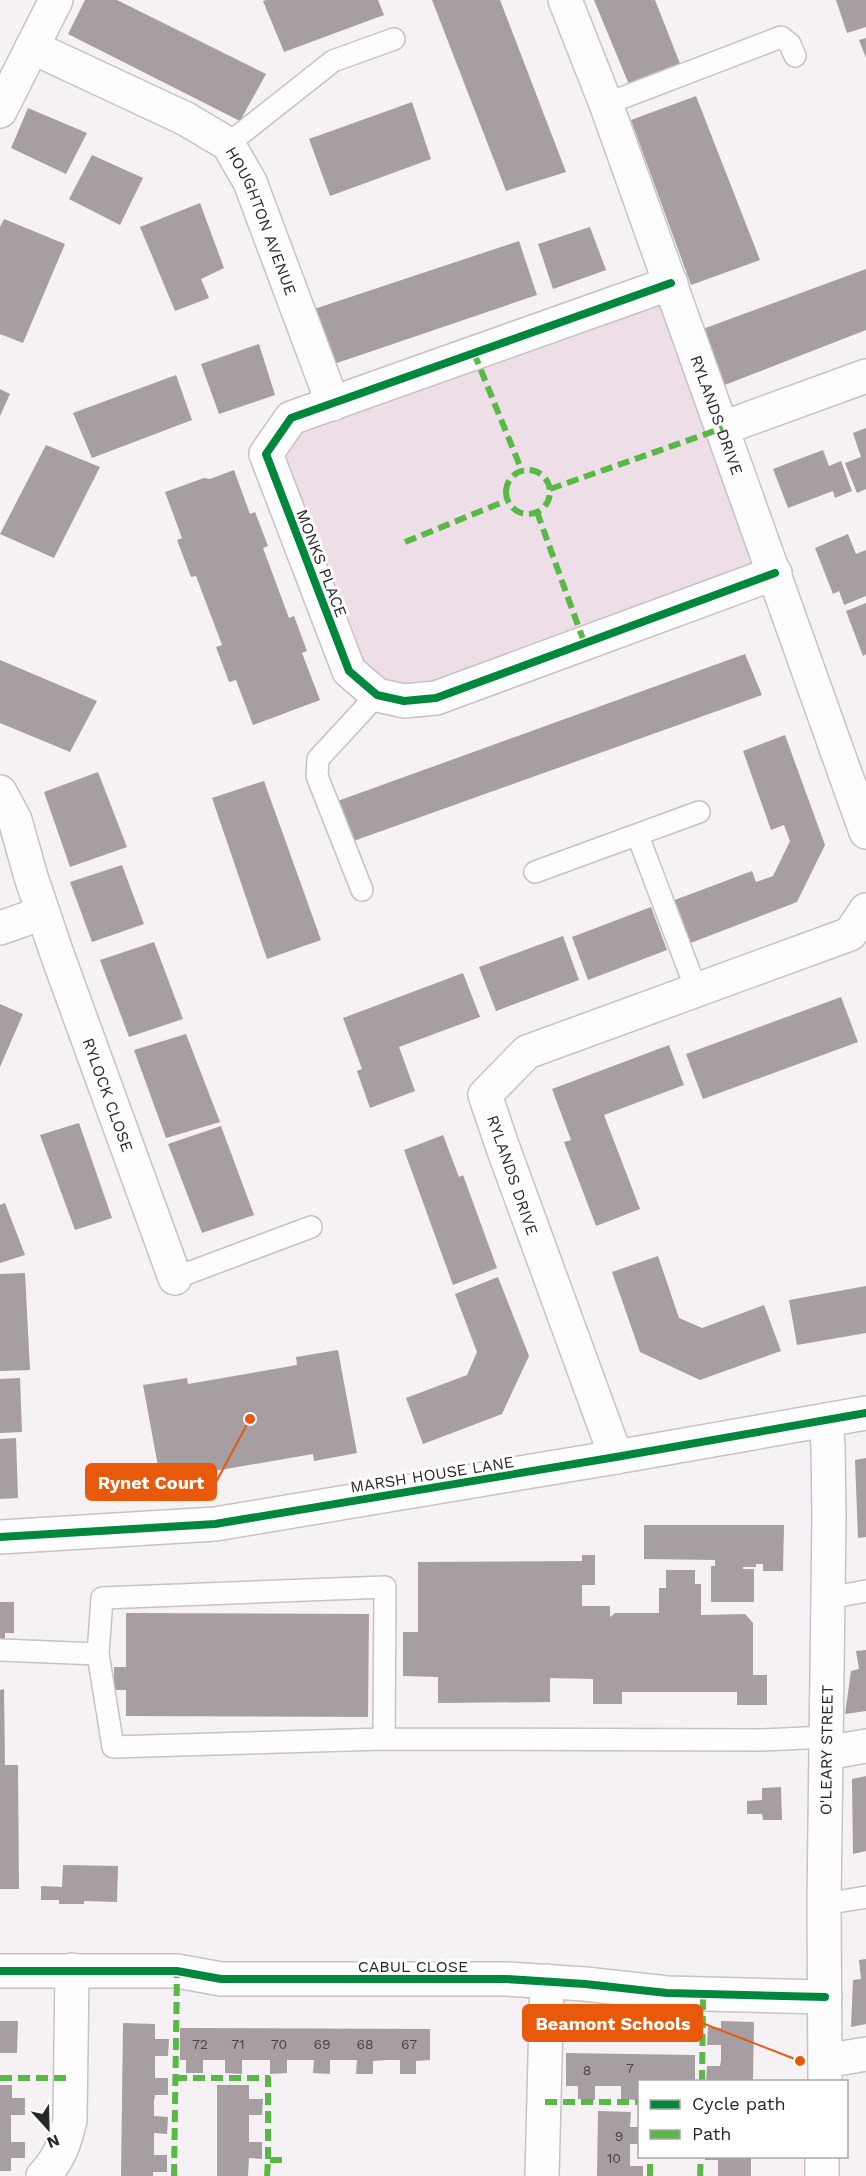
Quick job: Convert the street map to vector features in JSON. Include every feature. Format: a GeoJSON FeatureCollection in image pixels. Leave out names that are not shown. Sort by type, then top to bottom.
{"type":"FeatureCollection","features":[{"type":"Feature","properties":{"kind":"street"},"geometry":{"type":"LineString","coordinates":[[0,111],[56,0]]}},
{"type":"Feature","properties":{"kind":"street","name":"RYLANDS DRIVE"},"geometry":{"type":"LineString","coordinates":[[565,0],[606,104],[671,283],[866,832]]}},
{"type":"Feature","properties":{"kind":"street","name":"HOUGHTON AVENUE"},"geometry":{"type":"LineString","coordinates":[[32,47],[186,119],[228,144],[250,182],[333,404]]}},
{"type":"Feature","properties":{"kind":"street","name":"MONKS PLACE"},"geometry":{"type":"LineString","coordinates":[[671,283],[291,418],[266,454],[349,671],[377,695],[404,701],[436,698],[775,573]]}},
{"type":"Feature","properties":{"kind":"street"},"geometry":{"type":"LineString","coordinates":[[723,428],[866,376]]}},
{"type":"Feature","properties":{"kind":"street","name":"RYLOCK CLOSE"},"geometry":{"type":"LineString","coordinates":[[0,792],[15,820],[44,913],[175,1278]]}},
{"type":"Feature","properties":{"kind":"street","name":"RYLANDS DRIVE"},"geometry":{"type":"LineString","coordinates":[[615,1457],[485,1095],[526,1052],[849,934],[866,910]]}},
{"type":"Feature","properties":{"kind":"street"},"geometry":{"type":"LineString","coordinates":[[0,928],[44,913]]}},
{"type":"Feature","properties":{"kind":"street","name":"MARSH HOUSE LANE"},"geometry":{"type":"LineString","coordinates":[[0,1537],[215,1524],[866,1413]]}},
{"type":"Feature","properties":{"kind":"street","name":"O'LEARY STREET"},"geometry":{"type":"LineString","coordinates":[[825,2072],[824,1904],[828,1598],[826,1420]]}},
{"type":"Feature","properties":{"kind":"street"},"geometry":{"type":"LineString","coordinates":[[826,1745],[866,1746]]}},
{"type":"Feature","properties":{"kind":"street"},"geometry":{"type":"LineString","coordinates":[[43,2176],[53,2165],[65,2142],[70,2120],[72,1970]]}},
{"type":"Feature","properties":{"kind":"street","name":"CABUL CLOSE"},"geometry":{"type":"LineString","coordinates":[[0,1971],[177,1971],[220,1979],[547,1981],[667,1993],[825,1997]]}},
{"type":"Feature","properties":{"kind":"street"},"geometry":{"type":"LineString","coordinates":[[542,2176],[547,1981]]}},
{"type":"Feature","properties":{"kind":"street"},"geometry":{"type":"LineString","coordinates":[[825,2072],[866,2054]]}},
{"type":"Feature","properties":{"kind":"street"},"geometry":{"type":"LineString","coordinates":[[822,2158],[822,2176]]}},
{"type":"Feature","properties":{"kind":"lane"},"geometry":{"type":"LineString","coordinates":[[606,104],[781,37],[790,44],[795,56]]}},
{"type":"Feature","properties":{"kind":"lane"},"geometry":{"type":"LineString","coordinates":[[228,144],[333,61],[393,39]]}},
{"type":"Feature","properties":{"kind":"lane"},"geometry":{"type":"LineString","coordinates":[[362,890],[317,777],[318,759],[377,695]]}},
{"type":"Feature","properties":{"kind":"lane"},"geometry":{"type":"LineString","coordinates":[[535,872],[699,812]]}},
{"type":"Feature","properties":{"kind":"lane"},"geometry":{"type":"LineString","coordinates":[[638,836],[696,989]]}},
{"type":"Feature","properties":{"kind":"lane"},"geometry":{"type":"LineString","coordinates":[[175,1278],[311,1227]]}},
{"type":"Feature","properties":{"kind":"lane"},"geometry":{"type":"LineString","coordinates":[[384,1739],[385,1587],[102,1598],[98,1654],[113,1747],[384,1739],[763,1740],[826,1745]]}},
{"type":"Feature","properties":{"kind":"lane"},"geometry":{"type":"LineString","coordinates":[[828,1598],[866,1592]]}},
{"type":"Feature","properties":{"kind":"lane"},"geometry":{"type":"LineString","coordinates":[[0,1650],[98,1654]]}},
{"type":"Feature","properties":{"kind":"lane"},"geometry":{"type":"LineString","coordinates":[[824,1904],[866,1897]]}},
{"type":"Feature","properties":{"kind":"shaded area"},"geometry":{"type":"Polygon","coordinates":[[[660,299],[757,569],[432,687],[383,686],[358,662],[276,455],[296,430],[660,299]]]}},
{"type":"Feature","properties":{"kind":"building"},"geometry":{"type":"Polygon","coordinates":[[[85,0],[117,0],[266,74],[240,121],[68,34],[85,0]]]}},
{"type":"Feature","properties":{"kind":"building"},"geometry":{"type":"Polygon","coordinates":[[[378,0],[384,15],[284,52],[263,1],[378,0]]]}},
{"type":"Feature","properties":{"kind":"building"},"geometry":{"type":"Polygon","coordinates":[[[432,0],[500,0],[566,172],[506,191],[432,0]]]}},
{"type":"Feature","properties":{"kind":"building"},"geometry":{"type":"Polygon","coordinates":[[[594,0],[655,0],[681,66],[630,87],[594,0]]]}},
{"type":"Feature","properties":{"kind":"building"},"geometry":{"type":"Polygon","coordinates":[[[836,0],[866,0],[866,27],[847,33],[836,0]]]}},
{"type":"Feature","properties":{"kind":"building"},"geometry":{"type":"Polygon","coordinates":[[[866,38],[866,58],[859,40],[866,38]]]}},
{"type":"Feature","properties":{"kind":"building"},"geometry":{"type":"Polygon","coordinates":[[[696,96],[760,260],[691,285],[631,120],[696,96]]]}},
{"type":"Feature","properties":{"kind":"building"},"geometry":{"type":"Polygon","coordinates":[[[412,102],[431,159],[330,196],[309,139],[412,102]]]}},
{"type":"Feature","properties":{"kind":"building"},"geometry":{"type":"Polygon","coordinates":[[[28,108],[87,133],[66,174],[11,148],[28,108]]]}},
{"type":"Feature","properties":{"kind":"building"},"geometry":{"type":"Polygon","coordinates":[[[92,155],[143,178],[120,225],[69,199],[92,155]]]}},
{"type":"Feature","properties":{"kind":"building"},"geometry":{"type":"Polygon","coordinates":[[[200,203],[224,268],[201,279],[209,298],[175,311],[140,227],[200,203]]]}},
{"type":"Feature","properties":{"kind":"building"},"geometry":{"type":"Polygon","coordinates":[[[4,219],[65,244],[23,343],[0,334],[0,227],[4,219]]]}},
{"type":"Feature","properties":{"kind":"building"},"geometry":{"type":"Polygon","coordinates":[[[590,227],[606,270],[553,289],[538,244],[590,227]]]}},
{"type":"Feature","properties":{"kind":"building"},"geometry":{"type":"Polygon","coordinates":[[[519,241],[537,295],[331,365],[311,310],[519,241]]]}},
{"type":"Feature","properties":{"kind":"building"},"geometry":{"type":"Polygon","coordinates":[[[866,269],[866,330],[722,386],[700,330],[866,269]]]}},
{"type":"Feature","properties":{"kind":"building"},"geometry":{"type":"Polygon","coordinates":[[[259,344],[275,395],[219,414],[201,364],[259,344]]]}},
{"type":"Feature","properties":{"kind":"building"},"geometry":{"type":"Polygon","coordinates":[[[176,375],[192,420],[92,458],[73,413],[176,375]]]}},
{"type":"Feature","properties":{"kind":"building"},"geometry":{"type":"Polygon","coordinates":[[[0,389],[10,394],[0,416],[0,389]]]}},
{"type":"Feature","properties":{"kind":"building"},"geometry":{"type":"Polygon","coordinates":[[[866,428],[866,489],[857,493],[845,463],[861,457],[853,433],[866,428]]]}},
{"type":"Feature","properties":{"kind":"building"},"geometry":{"type":"Polygon","coordinates":[[[46,445],[100,467],[54,558],[0,534],[46,445]]]}},
{"type":"Feature","properties":{"kind":"building"},"geometry":{"type":"Polygon","coordinates":[[[823,450],[829,466],[841,461],[852,491],[835,498],[833,491],[788,508],[773,469],[823,450]]]}},
{"type":"Feature","properties":{"kind":"building"},"geometry":{"type":"Polygon","coordinates":[[[234,470],[250,514],[255,512],[268,546],[263,548],[289,618],[294,616],[307,651],[302,653],[320,700],[253,725],[236,680],[229,682],[216,647],[222,645],[196,576],[191,577],[177,540],[182,538],[165,492],[234,470]]]}},
{"type":"Feature","properties":{"kind":"building"},"geometry":{"type":"Polygon","coordinates":[[[848,534],[856,554],[866,550],[866,596],[844,605],[839,591],[833,594],[815,548],[848,534]]]}},
{"type":"Feature","properties":{"kind":"building"},"geometry":{"type":"Polygon","coordinates":[[[866,603],[866,654],[863,656],[846,611],[866,603]]]}},
{"type":"Feature","properties":{"kind":"building"},"geometry":{"type":"Polygon","coordinates":[[[745,654],[762,695],[348,843],[332,803],[745,654]]]}},
{"type":"Feature","properties":{"kind":"building"},"geometry":{"type":"Polygon","coordinates":[[[0,660],[97,701],[70,752],[0,723],[0,660]]]}},
{"type":"Feature","properties":{"kind":"building"},"geometry":{"type":"Polygon","coordinates":[[[785,735],[825,845],[797,902],[688,944],[672,901],[752,871],[756,882],[773,876],[790,841],[784,825],[771,830],[743,751],[785,735]]]}},
{"type":"Feature","properties":{"kind":"building"},"geometry":{"type":"Polygon","coordinates":[[[98,772],[127,847],[70,867],[44,792],[98,772]]]}},
{"type":"Feature","properties":{"kind":"building"},"geometry":{"type":"Polygon","coordinates":[[[264,781],[321,940],[267,959],[212,798],[264,781]]]}},
{"type":"Feature","properties":{"kind":"building"},"geometry":{"type":"Polygon","coordinates":[[[122,865],[144,924],[92,942],[70,882],[122,865]]]}},
{"type":"Feature","properties":{"kind":"building"},"geometry":{"type":"Polygon","coordinates":[[[651,907],[667,950],[588,980],[572,937],[651,907]]]}},
{"type":"Feature","properties":{"kind":"building"},"geometry":{"type":"Polygon","coordinates":[[[563,936],[579,980],[496,1011],[479,967],[563,936]]]}},
{"type":"Feature","properties":{"kind":"building"},"geometry":{"type":"Polygon","coordinates":[[[154,942],[183,1019],[129,1037],[100,960],[154,942]]]}},
{"type":"Feature","properties":{"kind":"building"},"geometry":{"type":"Polygon","coordinates":[[[463,973],[480,1017],[399,1047],[415,1091],[370,1108],[357,1071],[362,1069],[343,1018],[463,973]]]}},
{"type":"Feature","properties":{"kind":"building"},"geometry":{"type":"Polygon","coordinates":[[[841,997],[858,1042],[703,1099],[686,1054],[841,997]]]}},
{"type":"Feature","properties":{"kind":"building"},"geometry":{"type":"Polygon","coordinates":[[[0,1004],[23,1014],[0,1067],[0,1004]]]}},
{"type":"Feature","properties":{"kind":"building"},"geometry":{"type":"Polygon","coordinates":[[[186,1034],[220,1122],[166,1138],[134,1050],[186,1034]]]}},
{"type":"Feature","properties":{"kind":"building"},"geometry":{"type":"Polygon","coordinates":[[[669,1045],[684,1085],[604,1115],[640,1209],[596,1226],[564,1142],[571,1140],[552,1089],[669,1045]]]}},
{"type":"Feature","properties":{"kind":"building"},"geometry":{"type":"Polygon","coordinates":[[[79,1123],[112,1218],[75,1230],[40,1135],[79,1123]]]}},
{"type":"Feature","properties":{"kind":"building"},"geometry":{"type":"Polygon","coordinates":[[[221,1126],[254,1215],[202,1233],[168,1144],[221,1126]]]}},
{"type":"Feature","properties":{"kind":"building"},"geometry":{"type":"Polygon","coordinates":[[[443,1135],[459,1177],[463,1175],[497,1268],[453,1285],[404,1150],[443,1135]]]}},
{"type":"Feature","properties":{"kind":"building"},"geometry":{"type":"Polygon","coordinates":[[[5,1203],[25,1255],[0,1263],[0,1205],[5,1203]]]}},
{"type":"Feature","properties":{"kind":"building"},"geometry":{"type":"Polygon","coordinates":[[[658,1256],[679,1318],[702,1328],[764,1305],[781,1351],[700,1380],[640,1352],[612,1272],[658,1256]]]}},
{"type":"Feature","properties":{"kind":"building"},"geometry":{"type":"Polygon","coordinates":[[[25,1273],[30,1370],[0,1371],[0,1274],[25,1273]]]}},
{"type":"Feature","properties":{"kind":"building"},"geometry":{"type":"Polygon","coordinates":[[[498,1277],[529,1356],[502,1414],[423,1444],[406,1398],[467,1375],[477,1352],[455,1294],[498,1277]]]}},
{"type":"Feature","properties":{"kind":"building"},"geometry":{"type":"Polygon","coordinates":[[[866,1286],[866,1333],[797,1345],[789,1300],[866,1286]]]}},
{"type":"Feature","properties":{"kind":"building"},"geometry":{"type":"Polygon","coordinates":[[[338,1350],[357,1453],[314,1461],[313,1454],[203,1473],[204,1481],[162,1488],[143,1385],[187,1378],[188,1384],[297,1365],[296,1357],[338,1350]]]}},
{"type":"Feature","properties":{"kind":"building"},"geometry":{"type":"Polygon","coordinates":[[[20,1378],[22,1432],[0,1433],[0,1379],[20,1378]]]}},
{"type":"Feature","properties":{"kind":"building"},"geometry":{"type":"Polygon","coordinates":[[[16,1438],[18,1498],[0,1499],[0,1439],[16,1438]]]}},
{"type":"Feature","properties":{"kind":"building"},"geometry":{"type":"Polygon","coordinates":[[[866,1458],[866,1537],[858,1538],[855,1460],[866,1458]]]}},
{"type":"Feature","properties":{"kind":"building"},"geometry":{"type":"Polygon","coordinates":[[[644,1525],[784,1525],[783,1571],[763,1571],[763,1564],[756,1564],[756,1567],[743,1567],[743,1569],[754,1569],[754,1602],[711,1602],[711,1566],[715,1566],[715,1560],[644,1559],[644,1525]]]}},
{"type":"Feature","properties":{"kind":"building"},"geometry":{"type":"Polygon","coordinates":[[[582,1555],[595,1555],[595,1585],[582,1585],[582,1606],[610,1606],[610,1617],[615,1613],[659,1613],[659,1588],[666,1588],[666,1570],[695,1570],[695,1584],[701,1584],[701,1615],[745,1614],[753,1623],[753,1675],[767,1675],[767,1705],[737,1705],[737,1692],[622,1692],[622,1704],[593,1704],[593,1679],[550,1678],[550,1702],[438,1703],[438,1677],[403,1676],[403,1632],[418,1632],[418,1562],[582,1561],[582,1555]]]}},
{"type":"Feature","properties":{"kind":"building"},"geometry":{"type":"Polygon","coordinates":[[[0,1602],[14,1602],[14,1633],[5,1633],[5,1640],[0,1640],[0,1602]]]}},
{"type":"Feature","properties":{"kind":"building"},"geometry":{"type":"Polygon","coordinates":[[[126,1613],[369,1614],[368,1717],[126,1716],[126,1690],[114,1690],[114,1667],[126,1667],[126,1613]]]}},
{"type":"Feature","properties":{"kind":"building"},"geometry":{"type":"Polygon","coordinates":[[[866,1650],[866,1711],[845,1714],[851,1671],[859,1669],[856,1651],[866,1650]]]}},
{"type":"Feature","properties":{"kind":"building"},"geometry":{"type":"Polygon","coordinates":[[[4,1689],[5,1765],[18,1765],[19,1889],[0,1889],[0,1690],[4,1689]]]}},
{"type":"Feature","properties":{"kind":"building"},"geometry":{"type":"Polygon","coordinates":[[[866,1776],[866,1851],[853,1854],[852,1779],[866,1776]]]}},
{"type":"Feature","properties":{"kind":"building"},"geometry":{"type":"Polygon","coordinates":[[[781,1787],[782,1820],[763,1820],[762,1814],[747,1814],[747,1801],[762,1800],[762,1788],[781,1787]]]}},
{"type":"Feature","properties":{"kind":"building"},"geometry":{"type":"Polygon","coordinates":[[[63,1865],[118,1866],[117,1902],[84,1901],[84,1904],[59,1904],[59,1900],[41,1900],[41,1886],[62,1887],[63,1865]]]}},
{"type":"Feature","properties":{"kind":"building"},"geometry":{"type":"Polygon","coordinates":[[[866,1959],[866,2024],[851,2027],[853,1980],[861,1979],[859,1960],[866,1959]]]}},
{"type":"Feature","properties":{"kind":"building"},"geometry":{"type":"Polygon","coordinates":[[[0,2021],[18,2021],[17,2053],[0,2053],[0,2021]]]}},
{"type":"Feature","properties":{"kind":"building"},"geometry":{"type":"Polygon","coordinates":[[[721,2021],[754,2022],[753,2080],[706,2080],[707,2066],[720,2066],[721,2060],[721,2045],[707,2045],[708,2027],[721,2028],[721,2021]]]}},
{"type":"Feature","properties":{"kind":"building"},"geometry":{"type":"Polygon","coordinates":[[[123,2023],[155,2024],[155,2039],[169,2039],[168,2056],[155,2056],[155,2078],[168,2078],[168,2095],[155,2095],[154,2101],[154,2116],[168,2117],[167,2134],[154,2133],[154,2155],[167,2155],[167,2172],[153,2172],[153,2176],[121,2176],[123,2023]]]}},
{"type":"Feature","properties":{"kind":"building"},"geometry":{"type":"Polygon","coordinates":[[[180,2028],[430,2029],[430,2060],[416,2061],[416,2074],[400,2074],[400,2060],[373,2061],[373,2074],[356,2074],[357,2060],[330,2060],[330,2074],[313,2073],[314,2060],[287,2060],[287,2073],[270,2074],[270,2060],[242,2060],[242,2074],[225,2073],[225,2060],[203,2060],[203,2073],[186,2073],[186,2060],[180,2060],[180,2028]]]}},
{"type":"Feature","properties":{"kind":"building"},"geometry":{"type":"Polygon","coordinates":[[[566,2053],[695,2055],[695,2080],[638,2080],[638,2100],[621,2099],[621,2086],[595,2086],[595,2100],[578,2099],[578,2086],[566,2086],[566,2053]]]}},
{"type":"Feature","properties":{"kind":"building"},"geometry":{"type":"Polygon","coordinates":[[[0,2085],[12,2085],[12,2098],[25,2098],[25,2115],[11,2115],[11,2142],[25,2142],[25,2158],[11,2158],[11,2171],[0,2171],[0,2085]]]}},
{"type":"Feature","properties":{"kind":"building"},"geometry":{"type":"Polygon","coordinates":[[[217,2085],[249,2085],[249,2099],[263,2099],[262,2115],[249,2115],[249,2142],[262,2142],[262,2159],[249,2158],[248,2176],[217,2176],[217,2085]]]}},
{"type":"Feature","properties":{"kind":"building"},"geometry":{"type":"Polygon","coordinates":[[[598,2111],[631,2112],[630,2127],[638,2127],[638,2144],[630,2144],[630,2166],[643,2166],[643,2176],[597,2176],[598,2111]]]}},
{"type":"Feature","properties":{"kind":"building"},"geometry":{"type":"Polygon","coordinates":[[[705,2158],[751,2158],[751,2176],[718,2176],[718,2160],[705,2160],[705,2158]]]}},
{"type":"Feature","properties":{"kind":"marked path"},"geometry":{"type":"LineString","coordinates":[[474,353],[522,471]]}},
{"type":"Feature","properties":{"kind":"marked path"},"geometry":{"type":"LineString","coordinates":[[550,489],[723,428]]}},
{"type":"Feature","properties":{"kind":"marked path"},"geometry":{"type":"LineString","coordinates":[[528,470],[543,477],[550,492],[543,507],[528,514],[513,507],[506,492],[513,477],[528,470]]}},
{"type":"Feature","properties":{"kind":"marked path"},"geometry":{"type":"LineString","coordinates":[[405,542],[508,500]]}},
{"type":"Feature","properties":{"kind":"marked path"},"geometry":{"type":"LineString","coordinates":[[537,512],[584,642]]}},
{"type":"Feature","properties":{"kind":"marked path"},"geometry":{"type":"LineString","coordinates":[[174,2176],[177,1971]]}},
{"type":"Feature","properties":{"kind":"marked path"},"geometry":{"type":"LineString","coordinates":[[702,2080],[703,1995]]}},
{"type":"Feature","properties":{"kind":"marked path"},"geometry":{"type":"LineString","coordinates":[[0,2078],[70,2078]]}},
{"type":"Feature","properties":{"kind":"marked path"},"geometry":{"type":"LineString","coordinates":[[175,2078],[268,2078],[268,2160]]}},
{"type":"Feature","properties":{"kind":"marked path"},"geometry":{"type":"LineString","coordinates":[[545,2102],[638,2102]]}},
{"type":"Feature","properties":{"kind":"marked path"},"geometry":{"type":"LineString","coordinates":[[650,2158],[650,2176]]}},
{"type":"Feature","properties":{"kind":"marked path"},"geometry":{"type":"LineString","coordinates":[[700,2176],[701,2158]]}},
{"type":"Feature","properties":{"kind":"marked path"},"geometry":{"type":"LineString","coordinates":[[267,2176],[268,2160],[282,2160]]}},
{"type":"Feature","properties":{"kind":"cycle path"},"geometry":{"type":"LineString","coordinates":[[671,283],[291,418],[266,454],[349,671],[377,695],[404,701],[436,698],[775,573]]}},
{"type":"Feature","properties":{"kind":"cycle path"},"geometry":{"type":"LineString","coordinates":[[0,1537],[215,1524],[866,1413]]}},
{"type":"Feature","properties":{"kind":"cycle path"},"geometry":{"type":"LineString","coordinates":[[0,1971],[177,1971],[221,1979],[506,1979],[585,1984],[667,1993],[825,1997]]}},
{"type":"Feature","properties":{"kind":"place","name":"Rynet Court"},"geometry":{"type":"Point","coordinates":[250,1419]}},
{"type":"Feature","properties":{"kind":"place","name":"Beamont Schools"},"geometry":{"type":"Point","coordinates":[800,2061]}}]}
